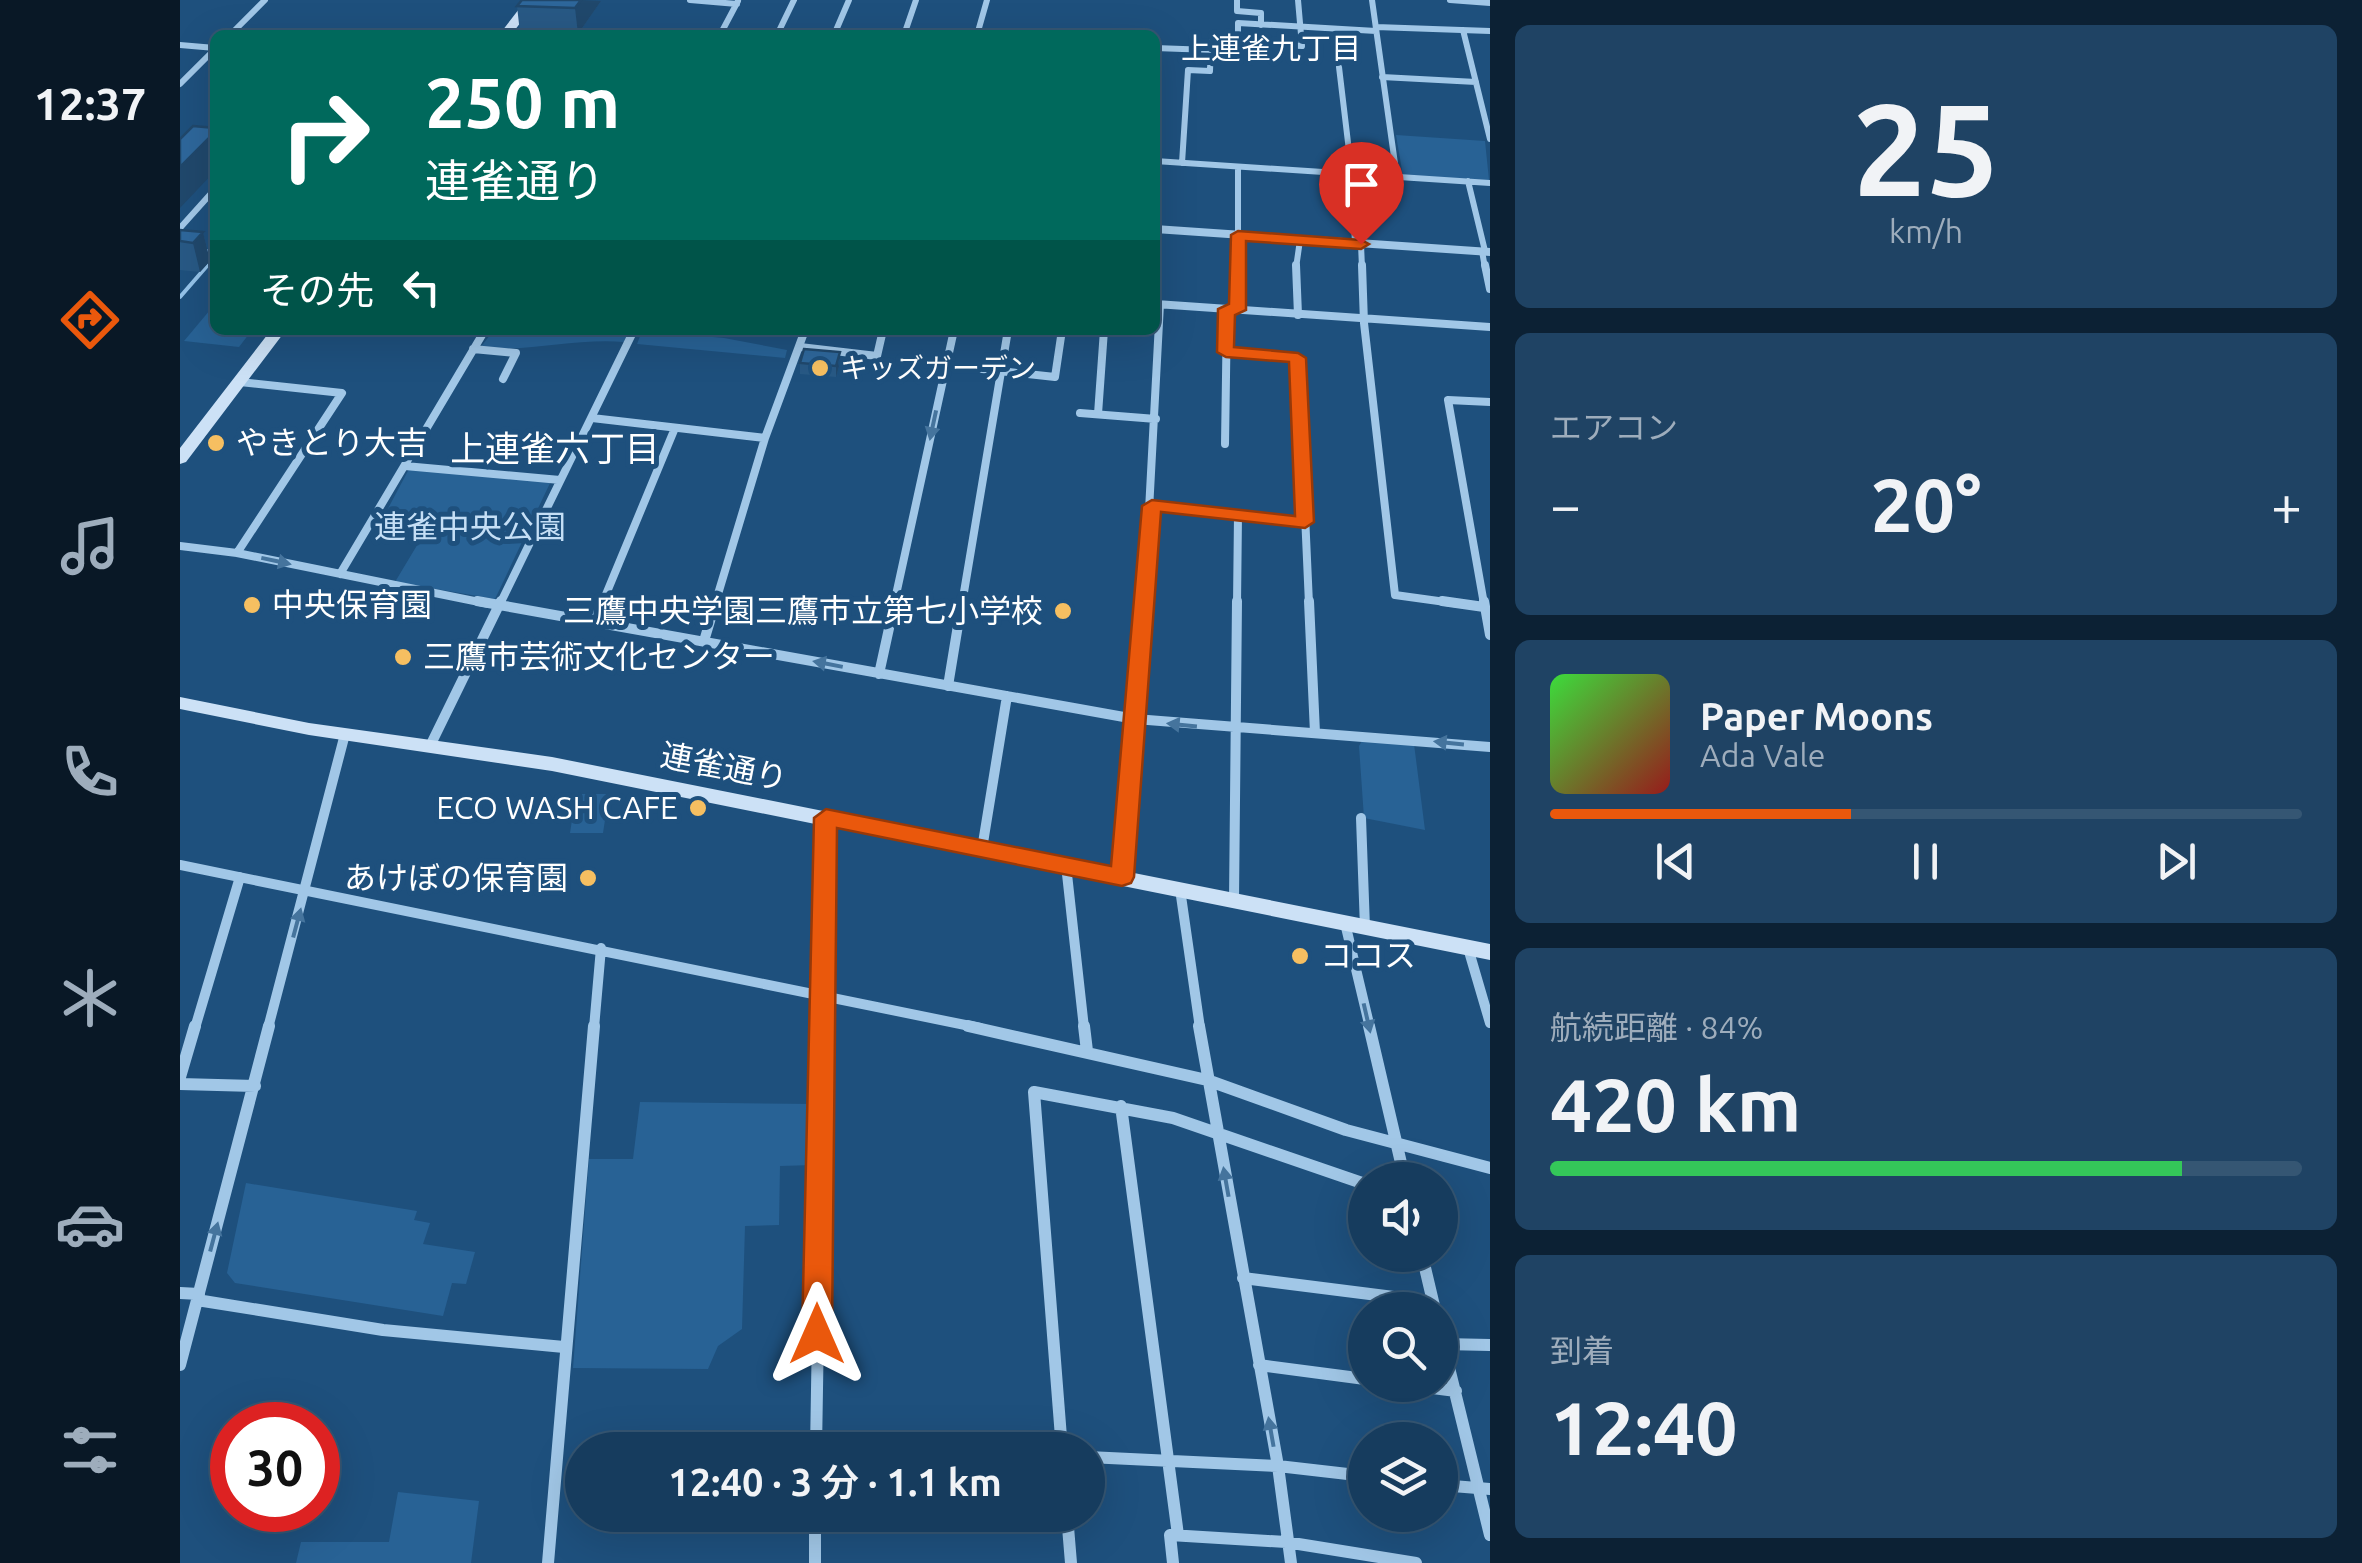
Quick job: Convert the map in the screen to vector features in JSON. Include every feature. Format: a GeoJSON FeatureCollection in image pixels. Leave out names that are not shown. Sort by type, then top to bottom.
{"type":"FeatureCollection","features":[{"type":"Feature","properties":{"kind":"main road"},"geometry":{"type":"LineString","coordinates":[[509,30],[532,0]]}},
{"type":"Feature","properties":{"kind":"main road"},"geometry":{"type":"LineString","coordinates":[[180,458],[275,335]]}},
{"type":"Feature","properties":{"kind":"main road","name":"連雀通り"},"geometry":{"type":"LineString","coordinates":[[180,704],[345,734],[430,744],[826,818],[1490,952]]}},
{"type":"Feature","properties":{"kind":"street"},"geometry":{"type":"LineString","coordinates":[[235,30],[265,0]]}},
{"type":"Feature","properties":{"kind":"street"},"geometry":{"type":"LineString","coordinates":[[690,0],[738,2],[723,30]]}},
{"type":"Feature","properties":{"kind":"street"},"geometry":{"type":"LineString","coordinates":[[779,30],[794,0]]}},
{"type":"Feature","properties":{"kind":"street"},"geometry":{"type":"LineString","coordinates":[[836,30],[849,0]]}},
{"type":"Feature","properties":{"kind":"street"},"geometry":{"type":"LineString","coordinates":[[906,30],[916,0]]}},
{"type":"Feature","properties":{"kind":"street"},"geometry":{"type":"LineString","coordinates":[[978,30],[987,0]]}},
{"type":"Feature","properties":{"kind":"street"},"geometry":{"type":"LineString","coordinates":[[1238,0],[1237,11],[1261,13],[1261,25]]}},
{"type":"Feature","properties":{"kind":"street"},"geometry":{"type":"LineString","coordinates":[[1182,163],[1188,70],[1210,71],[1211,42],[1302,46],[1298,0]]}},
{"type":"Feature","properties":{"kind":"street"},"geometry":{"type":"LineString","coordinates":[[1372,0],[1397,178]]}},
{"type":"Feature","properties":{"kind":"street"},"geometry":{"type":"LineString","coordinates":[[1450,0],[1490,3]]}},
{"type":"Feature","properties":{"kind":"street"},"geometry":{"type":"LineString","coordinates":[[1238,43],[1238,24],[1490,31]]}},
{"type":"Feature","properties":{"kind":"street"},"geometry":{"type":"LineString","coordinates":[[1463,30],[1490,139]]}},
{"type":"Feature","properties":{"kind":"street"},"geometry":{"type":"LineString","coordinates":[[180,45],[210,48]]}},
{"type":"Feature","properties":{"kind":"street"},"geometry":{"type":"LineString","coordinates":[[1160,48],[1210,50]]}},
{"type":"Feature","properties":{"kind":"street"},"geometry":{"type":"LineString","coordinates":[[180,84],[210,53]]}},
{"type":"Feature","properties":{"kind":"street"},"geometry":{"type":"LineString","coordinates":[[1339,66],[1395,595],[1484,607]]}},
{"type":"Feature","properties":{"kind":"street"},"geometry":{"type":"LineString","coordinates":[[1382,76],[1476,82]]}},
{"type":"Feature","properties":{"kind":"street"},"geometry":{"type":"LineString","coordinates":[[1160,161],[1490,182]]}},
{"type":"Feature","properties":{"kind":"street"},"geometry":{"type":"LineString","coordinates":[[1238,168],[1238,310]]}},
{"type":"Feature","properties":{"kind":"street"},"geometry":{"type":"LineString","coordinates":[[1468,182],[1490,289]]}},
{"type":"Feature","properties":{"kind":"street"},"geometry":{"type":"LineString","coordinates":[[180,228],[210,195]]}},
{"type":"Feature","properties":{"kind":"street"},"geometry":{"type":"LineString","coordinates":[[1160,229],[1485,251]]}},
{"type":"Feature","properties":{"kind":"street"},"geometry":{"type":"LineString","coordinates":[[1298,315],[1296,257],[1301,252],[1300,240]]}},
{"type":"Feature","properties":{"kind":"street"},"geometry":{"type":"LineString","coordinates":[[180,250],[210,253]]}},
{"type":"Feature","properties":{"kind":"street"},"geometry":{"type":"LineString","coordinates":[[1160,304],[1490,327]]}},
{"type":"Feature","properties":{"kind":"street"},"geometry":{"type":"LineString","coordinates":[[1225,444],[1227,309]]}},
{"type":"Feature","properties":{"kind":"street"},"geometry":{"type":"LineString","coordinates":[[340,574],[483,335]]}},
{"type":"Feature","properties":{"kind":"street"},"geometry":{"type":"LineString","coordinates":[[430,744],[632,335]]}},
{"type":"Feature","properties":{"kind":"street"},"geometry":{"type":"LineString","coordinates":[[704,641],[765,438],[804,335]]}},
{"type":"Feature","properties":{"kind":"street"},"geometry":{"type":"LineString","coordinates":[[800,347],[876,356],[882,335]]}},
{"type":"Feature","properties":{"kind":"street"},"geometry":{"type":"LineString","coordinates":[[879,674],[953,335]]}},
{"type":"Feature","properties":{"kind":"street"},"geometry":{"type":"LineString","coordinates":[[948,686],[1007,335]]}},
{"type":"Feature","properties":{"kind":"street"},"geometry":{"type":"LineString","coordinates":[[946,365],[1055,376],[1061,335]]}},
{"type":"Feature","properties":{"kind":"street"},"geometry":{"type":"LineString","coordinates":[[1098,414],[1104,335]]}},
{"type":"Feature","properties":{"kind":"street"},"geometry":{"type":"LineString","coordinates":[[1122,877],[1152,506],[1155,335]]}},
{"type":"Feature","properties":{"kind":"street"},"geometry":{"type":"LineString","coordinates":[[473,350],[516,353],[503,379]]}},
{"type":"Feature","properties":{"kind":"street"},"geometry":{"type":"LineString","coordinates":[[1226,352],[1298,358],[1314,733]]}},
{"type":"Feature","properties":{"kind":"street"},"geometry":{"type":"LineString","coordinates":[[237,553],[342,392],[240,382]]}},
{"type":"Feature","properties":{"kind":"street"},"geometry":{"type":"LineString","coordinates":[[1490,402],[1448,400],[1490,634]]}},
{"type":"Feature","properties":{"kind":"street"},"geometry":{"type":"LineString","coordinates":[[1080,413],[1156,419]]}},
{"type":"Feature","properties":{"kind":"street"},"geometry":{"type":"LineString","coordinates":[[592,418],[765,438]]}},
{"type":"Feature","properties":{"kind":"street"},"geometry":{"type":"LineString","coordinates":[[594,622],[675,428]]}},
{"type":"Feature","properties":{"kind":"street"},"geometry":{"type":"LineString","coordinates":[[404,466],[560,480]]}},
{"type":"Feature","properties":{"kind":"street"},"geometry":{"type":"LineString","coordinates":[[1152,506],[1305,522]]}},
{"type":"Feature","properties":{"kind":"street"},"geometry":{"type":"LineString","coordinates":[[1234,900],[1238,515]]}},
{"type":"Feature","properties":{"kind":"street"},"geometry":{"type":"LineString","coordinates":[[180,546],[237,553],[500,606],[1134,719],[1490,747]]}},
{"type":"Feature","properties":{"kind":"street"},"geometry":{"type":"LineString","coordinates":[[982,849],[1007,696]]}},
{"type":"Feature","properties":{"kind":"street"},"geometry":{"type":"LineString","coordinates":[[180,1365],[345,734]]}},
{"type":"Feature","properties":{"kind":"street"},"geometry":{"type":"LineString","coordinates":[[816,1432],[826,818]]}},
{"type":"Feature","properties":{"kind":"street"},"geometry":{"type":"LineString","coordinates":[[1360,818],[1355,925],[1401,1162]]}},
{"type":"Feature","properties":{"kind":"street"},"geometry":{"type":"LineString","coordinates":[[180,865],[601,948],[1087,1052],[1206,1080],[1398,1146],[1490,1168]]}},
{"type":"Feature","properties":{"kind":"street"},"geometry":{"type":"LineString","coordinates":[[1066,865],[1087,1052]]}},
{"type":"Feature","properties":{"kind":"street"},"geometry":{"type":"LineString","coordinates":[[240,877],[180,1081],[254,1086]]}},
{"type":"Feature","properties":{"kind":"street"},"geometry":{"type":"LineString","coordinates":[[1180,889],[1206,1080],[1278,1466],[1290,1563]]}},
{"type":"Feature","properties":{"kind":"street"},"geometry":{"type":"LineString","coordinates":[[548,1563],[601,948]]}},
{"type":"Feature","properties":{"kind":"street"},"geometry":{"type":"LineString","coordinates":[[1468,948],[1490,1024]]}},
{"type":"Feature","properties":{"kind":"street"},"geometry":{"type":"LineString","coordinates":[[1061,1432],[1034,1092],[1172,1118],[1348,1178]]}},
{"type":"Feature","properties":{"kind":"street"},"geometry":{"type":"LineString","coordinates":[[1121,1106],[1178,1535]]}},
{"type":"Feature","properties":{"kind":"street"},"geometry":{"type":"LineString","coordinates":[[1243,1278],[1348,1293]]}},
{"type":"Feature","properties":{"kind":"street"},"geometry":{"type":"LineString","coordinates":[[180,1293],[383,1330],[564,1347]]}},
{"type":"Feature","properties":{"kind":"street"},"geometry":{"type":"LineString","coordinates":[[1458,1339],[1490,1344]]}},
{"type":"Feature","properties":{"kind":"street"},"geometry":{"type":"LineString","coordinates":[[1259,1365],[1348,1377]]}},
{"type":"Feature","properties":{"kind":"street"},"geometry":{"type":"LineString","coordinates":[[1458,1398],[1484,1489],[1490,1535]]}},
{"type":"Feature","properties":{"kind":"street"},"geometry":{"type":"LineString","coordinates":[[1105,1457],[1278,1466],[1348,1474]]}},
{"type":"Feature","properties":{"kind":"street"},"geometry":{"type":"LineString","coordinates":[[1458,1487],[1484,1489]]}},
{"type":"Feature","properties":{"kind":"street"},"geometry":{"type":"LineString","coordinates":[[815,1532],[815,1563]]}},
{"type":"Feature","properties":{"kind":"street"},"geometry":{"type":"LineString","coordinates":[[1068,1532],[1071,1563]]}},
{"type":"Feature","properties":{"kind":"street"},"geometry":{"type":"LineString","coordinates":[[1173,1563],[1170,1536],[1178,1535],[1286,1542],[1416,1563]]}},
{"type":"Feature","properties":{"kind":"green space"},"geometry":{"type":"Polygon","coordinates":[[[1396,135],[1485,141],[1489,180],[1403,176],[1396,135]]]}},
{"type":"Feature","properties":{"kind":"green space"},"geometry":{"type":"Polygon","coordinates":[[[210,310],[210,335],[248,335],[239,347],[184,341],[210,310]]]}},
{"type":"Feature","properties":{"kind":"green space"},"geometry":{"type":"Polygon","coordinates":[[[490,335],[627,335],[624,342],[480,348],[490,335]]]}},
{"type":"Feature","properties":{"kind":"green space"},"geometry":{"type":"Polygon","coordinates":[[[640,335],[689,335],[787,350],[785,358],[637,344],[640,335]]]}},
{"type":"Feature","properties":{"kind":"green space","name":"連雀中央公園"},"geometry":{"type":"Polygon","coordinates":[[[409,469],[551,481],[495,599],[395,582],[419,542],[375,533],[409,469]]]}},
{"type":"Feature","properties":{"kind":"green space"},"geometry":{"type":"Polygon","coordinates":[[[1362,741],[1414,744],[1425,830],[1364,818],[1359,746],[1362,741]]]}},
{"type":"Feature","properties":{"kind":"green space"},"geometry":{"type":"Polygon","coordinates":[[[576,794],[609,794],[603,833],[570,833],[576,794]]]}},
{"type":"Feature","properties":{"kind":"green space"},"geometry":{"type":"Polygon","coordinates":[[[640,1102],[813,1104],[813,1165],[780,1166],[779,1225],[745,1226],[742,1329],[718,1346],[708,1369],[573,1368],[589,1159],[633,1159],[640,1102]]]}},
{"type":"Feature","properties":{"kind":"green space"},"geometry":{"type":"Polygon","coordinates":[[[246,1183],[417,1211],[414,1220],[430,1223],[423,1244],[475,1252],[466,1284],[452,1283],[443,1316],[235,1283],[227,1273],[246,1183]]]}},
{"type":"Feature","properties":{"kind":"green space"},"geometry":{"type":"Polygon","coordinates":[[[398,1492],[479,1501],[471,1563],[296,1563],[301,1542],[389,1542],[398,1492]]]}},
{"type":"Feature","properties":{"kind":"building"},"geometry":{"type":"Polygon","coordinates":[[[522,0],[581,0],[575,8],[517,6],[522,0]]]}},
{"type":"Feature","properties":{"kind":"building"},"geometry":{"type":"Polygon","coordinates":[[[193,126],[210,128],[210,137],[180,167],[180,139],[193,126]]]}},
{"type":"Feature","properties":{"kind":"building"},"geometry":{"type":"Polygon","coordinates":[[[180,230],[203,232],[193,243],[180,241],[180,230]]]}},
{"type":"Feature","properties":{"kind":"building"},"geometry":{"type":"Polygon","coordinates":[[[804,349],[840,352],[836,366],[800,363],[804,349]]]}},
{"type":"Feature","properties":{"kind":"waterway"},"geometry":{"type":"LineString","coordinates":[[203,256],[210,258]]}},
{"type":"Feature","properties":{"kind":"waterway"},"geometry":{"type":"LineString","coordinates":[[180,297],[210,262]]}},
{"type":"Feature","properties":{"kind":"place","name":"キッズガーデン"},"geometry":{"type":"Point","coordinates":[820,368]}},
{"type":"Feature","properties":{"kind":"place","name":"やきとり大吉"},"geometry":{"type":"Point","coordinates":[216,443]}},
{"type":"Feature","properties":{"kind":"place","name":"中央保育園"},"geometry":{"type":"Point","coordinates":[252,605]}},
{"type":"Feature","properties":{"kind":"place","name":"三鷹中央学園三鷹市立第七小学校"},"geometry":{"type":"Point","coordinates":[1063,611]}},
{"type":"Feature","properties":{"kind":"place","name":"三鷹市芸術文化センター"},"geometry":{"type":"Point","coordinates":[403,657]}},
{"type":"Feature","properties":{"kind":"place","name":"ECO WASH CAFE"},"geometry":{"type":"Point","coordinates":[698,808]}},
{"type":"Feature","properties":{"kind":"place","name":"あけぼの保育園"},"geometry":{"type":"Point","coordinates":[588,878]}},
{"type":"Feature","properties":{"kind":"place","name":"ココス"},"geometry":{"type":"Point","coordinates":[1300,956]}},
{"type":"Feature","properties":{"kind":"district","name":"上連雀九丁目"},"geometry":{"type":"Point","coordinates":[1271,49]}},
{"type":"Feature","properties":{"kind":"district","name":"上連雀六丁目"},"geometry":{"type":"Point","coordinates":[555,449]}},
{"type":"Feature","properties":{"kind":"route"},"geometry":{"type":"LineString","coordinates":[[817,1334],[826,818],[1122,877],[1152,506],[1305,522],[1298,358],[1226,352],[1227,309],[1238,310],[1238,235],[1361,244]]}}]}
